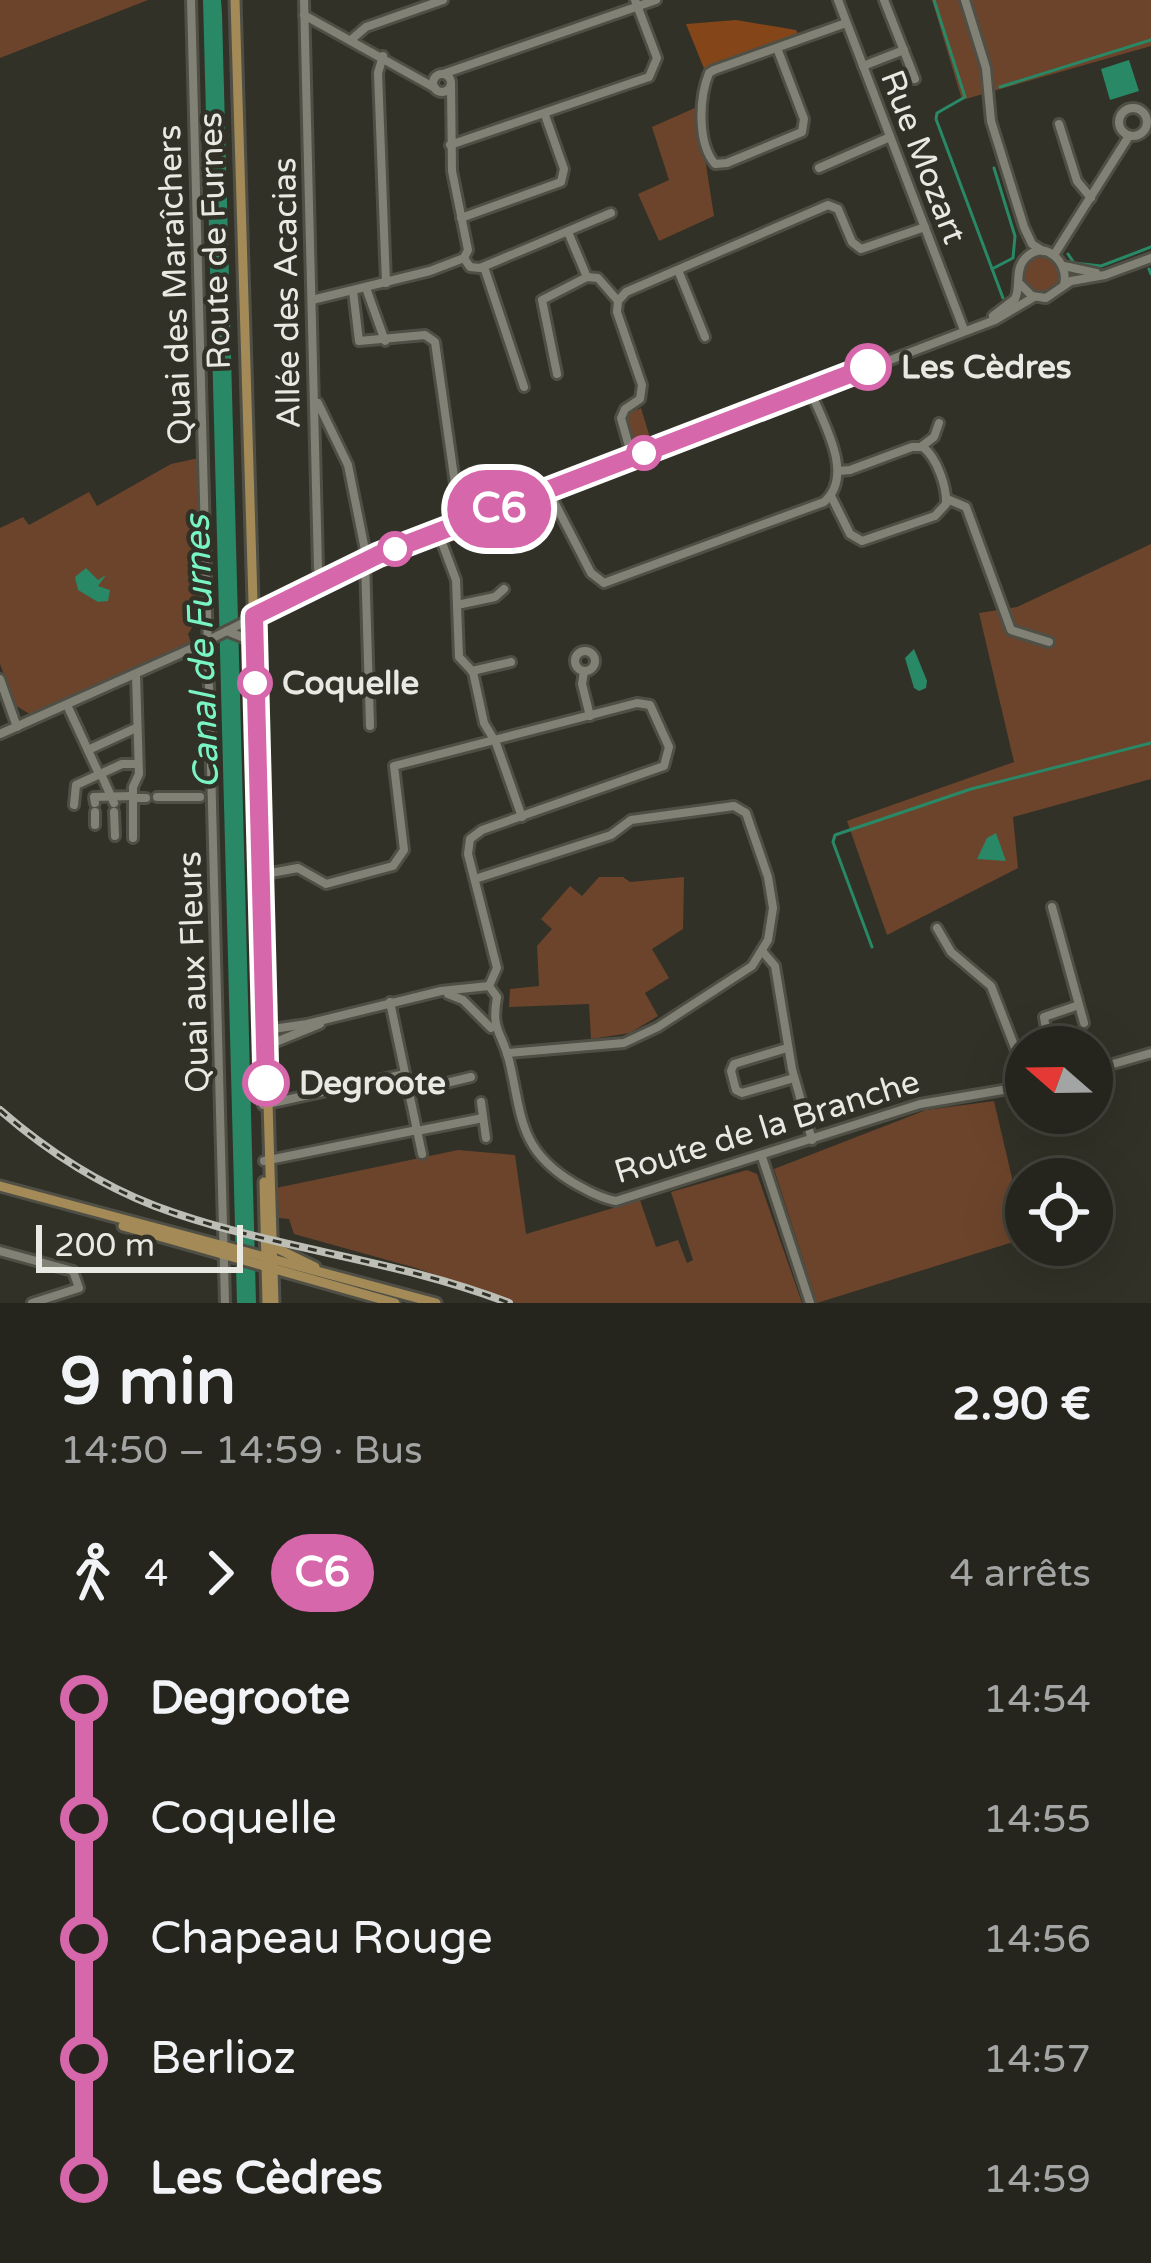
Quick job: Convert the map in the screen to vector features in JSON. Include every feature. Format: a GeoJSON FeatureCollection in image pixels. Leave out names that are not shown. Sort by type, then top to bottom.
{"type":"FeatureCollection","features":[{"type":"Feature","properties":{"kind":"main road","name":"Route de Furnes"},"geometry":{"type":"LineString","coordinates":[[235,0],[254,592],[247,627],[271,1303]]}},
{"type":"Feature","properties":{"kind":"main road","name":"Route de Furnes"},"geometry":{"type":"LineString","coordinates":[[248,481],[247,627],[257,876]]}},
{"type":"Feature","properties":{"kind":"main road","name":"Route de Furnes"},"geometry":{"type":"LineString","coordinates":[[266,1161],[269,1265]]}},
{"type":"Feature","properties":{"kind":"main road"},"geometry":{"type":"LineString","coordinates":[[0,1189],[394,1303]]}},
{"type":"Feature","properties":{"kind":"main road"},"geometry":{"type":"LineString","coordinates":[[272,1246],[330,1275]]}},
{"type":"Feature","properties":{"kind":"main road"},"geometry":{"type":"LineString","coordinates":[[269,1265],[330,1275],[436,1303]]}},
{"type":"Feature","properties":{"kind":"street","name":"Quai des Maraîchers"},"geometry":{"type":"LineString","coordinates":[[191,0],[210,640]]}},
{"type":"Feature","properties":{"kind":"street","name":"Allée des Acacias"},"geometry":{"type":"LineString","coordinates":[[304,0],[322,584]]}},
{"type":"Feature","properties":{"kind":"street"},"geometry":{"type":"LineString","coordinates":[[352,39],[364,28],[443,0]]}},
{"type":"Feature","properties":{"kind":"street"},"geometry":{"type":"LineString","coordinates":[[436,89],[461,69],[656,0]]}},
{"type":"Feature","properties":{"kind":"street","name":"Rue Mozart"},"geometry":{"type":"LineString","coordinates":[[838,0],[964,330]]}},
{"type":"Feature","properties":{"kind":"street"},"geometry":{"type":"LineString","coordinates":[[884,0],[915,79]]}},
{"type":"Feature","properties":{"kind":"street"},"geometry":{"type":"LineString","coordinates":[[965,0],[988,74],[991,121],[1030,242],[1064,266],[1115,272]]}},
{"type":"Feature","properties":{"kind":"street"},"geometry":{"type":"LineString","coordinates":[[450,145],[651,75],[657,58],[636,4]]}},
{"type":"Feature","properties":{"kind":"street"},"geometry":{"type":"LineString","coordinates":[[304,15],[436,89],[446,102],[449,119]]}},
{"type":"Feature","properties":{"kind":"street"},"geometry":{"type":"LineString","coordinates":[[777,48],[804,119],[803,130],[727,164],[715,164],[708,154],[702,113],[707,75],[777,48],[846,23]]}},
{"type":"Feature","properties":{"kind":"street"},"geometry":{"type":"LineString","coordinates":[[863,66],[904,50]]}},
{"type":"Feature","properties":{"kind":"street"},"geometry":{"type":"LineString","coordinates":[[383,56],[378,73],[386,283]]}},
{"type":"Feature","properties":{"kind":"street"},"geometry":{"type":"LineString","coordinates":[[403,68],[445,79]]}},
{"type":"Feature","properties":{"kind":"street"},"geometry":{"type":"LineString","coordinates":[[436,89],[446,91],[445,79]]}},
{"type":"Feature","properties":{"kind":"street"},"geometry":{"type":"LineString","coordinates":[[312,300],[464,258],[468,250],[450,145],[445,79]]}},
{"type":"Feature","properties":{"kind":"street"},"geometry":{"type":"LineString","coordinates":[[1054,255],[1130,136],[1144,131],[1149,117],[1138,108],[1123,112],[1120,126],[1130,136]]}},
{"type":"Feature","properties":{"kind":"street"},"geometry":{"type":"LineString","coordinates":[[460,218],[561,182],[565,171],[545,115]]}},
{"type":"Feature","properties":{"kind":"street"},"geometry":{"type":"LineString","coordinates":[[1059,124],[1079,184],[1091,199]]}},
{"type":"Feature","properties":{"kind":"street"},"geometry":{"type":"LineString","coordinates":[[819,168],[890,137]]}},
{"type":"Feature","properties":{"kind":"street"},"geometry":{"type":"LineString","coordinates":[[632,457],[621,415],[640,399],[642,388],[617,312],[618,301],[626,292],[828,206],[838,209],[852,242],[861,249],[925,227]]}},
{"type":"Feature","properties":{"kind":"street"},"geometry":{"type":"LineString","coordinates":[[464,258],[472,268],[484,267],[611,213]]}},
{"type":"Feature","properties":{"kind":"street"},"geometry":{"type":"LineString","coordinates":[[964,330],[1008,306],[1020,284],[1024,227]]}},
{"type":"Feature","properties":{"kind":"street"},"geometry":{"type":"LineString","coordinates":[[568,232],[587,277]]}},
{"type":"Feature","properties":{"kind":"street"},"geometry":{"type":"LineString","coordinates":[[1022,263],[1043,251]]}},
{"type":"Feature","properties":{"kind":"street"},"geometry":{"type":"LineString","coordinates":[[0,734],[226,632],[247,627],[283,602],[362,562],[995,320],[1034,297],[1049,298],[1064,286],[1151,258]]}},
{"type":"Feature","properties":{"kind":"street"},"geometry":{"type":"LineString","coordinates":[[1064,266],[1064,286]]}},
{"type":"Feature","properties":{"kind":"street"},"geometry":{"type":"LineString","coordinates":[[484,267],[524,387]]}},
{"type":"Feature","properties":{"kind":"street"},"geometry":{"type":"LineString","coordinates":[[678,270],[705,337]]}},
{"type":"Feature","properties":{"kind":"street"},"geometry":{"type":"LineString","coordinates":[[557,374],[542,302],[546,295],[587,277],[602,280],[618,301]]}},
{"type":"Feature","properties":{"kind":"street"},"geometry":{"type":"LineString","coordinates":[[1020,284],[1034,297]]}},
{"type":"Feature","properties":{"kind":"street"},"geometry":{"type":"LineString","coordinates":[[367,288],[385,341]]}},
{"type":"Feature","properties":{"kind":"street"},"geometry":{"type":"LineString","coordinates":[[353,291],[357,338],[364,343],[424,335],[435,342],[458,505],[465,522]]}},
{"type":"Feature","properties":{"kind":"street"},"geometry":{"type":"LineString","coordinates":[[316,390],[354,482],[370,726]]}},
{"type":"Feature","properties":{"kind":"street"},"geometry":{"type":"LineString","coordinates":[[548,490],[591,573],[604,583],[824,502],[831,496],[838,471],[810,390]]}},
{"type":"Feature","properties":{"kind":"street"},"geometry":{"type":"LineString","coordinates":[[315,420],[328,419]]}},
{"type":"Feature","properties":{"kind":"street"},"geometry":{"type":"LineString","coordinates":[[838,471],[921,447],[932,439],[939,423]]}},
{"type":"Feature","properties":{"kind":"street"},"geometry":{"type":"LineString","coordinates":[[921,447],[932,455],[947,499],[966,507],[1011,631],[1049,642]]}},
{"type":"Feature","properties":{"kind":"street"},"geometry":{"type":"LineString","coordinates":[[831,496],[851,536],[865,541],[938,514],[947,499]]}},
{"type":"Feature","properties":{"kind":"street"},"geometry":{"type":"LineString","coordinates":[[438,532],[456,580],[459,657],[472,671],[517,819]]}},
{"type":"Feature","properties":{"kind":"street"},"geometry":{"type":"LineString","coordinates":[[458,605],[495,597],[504,589]]}},
{"type":"Feature","properties":{"kind":"street"},"geometry":{"type":"LineString","coordinates":[[254,592],[266,602],[283,602]]}},
{"type":"Feature","properties":{"kind":"street","name":"Quai aux Fleurs"},"geometry":{"type":"LineString","coordinates":[[210,640],[228,1254],[225,1303]]}},
{"type":"Feature","properties":{"kind":"street"},"geometry":{"type":"LineString","coordinates":[[472,671],[511,662]]}},
{"type":"Feature","properties":{"kind":"street"},"geometry":{"type":"LineString","coordinates":[[584,671],[582,684],[590,716]]}},
{"type":"Feature","properties":{"kind":"street"},"geometry":{"type":"LineString","coordinates":[[133,838],[133,784],[139,774],[136,675]]}},
{"type":"Feature","properties":{"kind":"street"},"geometry":{"type":"LineString","coordinates":[[0,679],[17,727]]}},
{"type":"Feature","properties":{"kind":"street"},"geometry":{"type":"LineString","coordinates":[[257,876],[298,868],[326,884],[395,865],[404,847],[394,766],[637,703],[650,705],[669,748],[668,760],[656,770],[482,830],[470,839],[468,852],[497,968],[489,986]]}},
{"type":"Feature","properties":{"kind":"street"},"geometry":{"type":"LineString","coordinates":[[68,705],[114,804],[115,836]]}},
{"type":"Feature","properties":{"kind":"street"},"geometry":{"type":"LineString","coordinates":[[88,750],[136,728]]}},
{"type":"Feature","properties":{"kind":"street"},"geometry":{"type":"LineString","coordinates":[[74,805],[75,786],[137,760]]}},
{"type":"Feature","properties":{"kind":"street"},"geometry":{"type":"LineString","coordinates":[[158,797],[200,797]]}},
{"type":"Feature","properties":{"kind":"street"},"geometry":{"type":"LineString","coordinates":[[95,825],[95,804],[146,798]]}},
{"type":"Feature","properties":{"kind":"street"},"geometry":{"type":"LineString","coordinates":[[475,879],[611,836],[631,820],[729,806],[746,813],[770,884],[773,917],[763,952],[731,982],[628,1042],[607,1047],[506,1050]]}},
{"type":"Feature","properties":{"kind":"street"},"geometry":{"type":"LineString","coordinates":[[1052,907],[1084,1023]]}},
{"type":"Feature","properties":{"kind":"street"},"geometry":{"type":"LineString","coordinates":[[937,928],[951,952],[993,989],[1007,1026]]}},
{"type":"Feature","properties":{"kind":"street"},"geometry":{"type":"LineString","coordinates":[[763,952],[776,969],[794,1078],[812,1140]]}},
{"type":"Feature","properties":{"kind":"street"},"geometry":{"type":"LineString","coordinates":[[489,986],[497,997],[493,1022],[506,1050]]}},
{"type":"Feature","properties":{"kind":"street"},"geometry":{"type":"LineString","coordinates":[[262,1031],[434,992],[489,986]]}},
{"type":"Feature","properties":{"kind":"street"},"geometry":{"type":"LineString","coordinates":[[472,1010],[467,994],[473,987]]}},
{"type":"Feature","properties":{"kind":"street"},"geometry":{"type":"LineString","coordinates":[[434,992],[457,996],[506,1050]]}},
{"type":"Feature","properties":{"kind":"street"},"geometry":{"type":"LineString","coordinates":[[390,1002],[422,1154]]}},
{"type":"Feature","properties":{"kind":"street"},"geometry":{"type":"LineString","coordinates":[[1043,1026],[1046,1015],[1079,1005]]}},
{"type":"Feature","properties":{"kind":"street"},"geometry":{"type":"LineString","coordinates":[[472,1010],[486,1014],[494,1009]]}},
{"type":"Feature","properties":{"kind":"street"},"geometry":{"type":"LineString","coordinates":[[263,1048],[348,1012]]}},
{"type":"Feature","properties":{"kind":"street"},"geometry":{"type":"LineString","coordinates":[[788,1048],[734,1064],[731,1073],[741,1093],[794,1078]]}},
{"type":"Feature","properties":{"kind":"street","name":"Route de la Branche"},"geometry":{"type":"LineString","coordinates":[[506,1050],[522,1126],[531,1146],[559,1173],[593,1194],[618,1201],[920,1104],[1005,1090]]}},
{"type":"Feature","properties":{"kind":"street"},"geometry":{"type":"LineString","coordinates":[[1113,1064],[1151,1053]]}},
{"type":"Feature","properties":{"kind":"street"},"geometry":{"type":"LineString","coordinates":[[265,1105],[405,1073]]}},
{"type":"Feature","properties":{"kind":"street"},"geometry":{"type":"LineString","coordinates":[[409,1092],[471,1077]]}},
{"type":"Feature","properties":{"kind":"street"},"geometry":{"type":"LineString","coordinates":[[481,1102],[486,1138]]}},
{"type":"Feature","properties":{"kind":"street"},"geometry":{"type":"LineString","coordinates":[[266,1161],[483,1118]]}},
{"type":"Feature","properties":{"kind":"street"},"geometry":{"type":"LineString","coordinates":[[762,1157],[810,1303]]}},
{"type":"Feature","properties":{"kind":"street"},"geometry":{"type":"LineString","coordinates":[[0,1251],[67,1268],[77,1283],[32,1303]]}},
{"type":"Feature","properties":{"kind":"shaded area"},"geometry":{"type":"Polygon","coordinates":[[[0,0],[148,0],[0,58],[0,0]]]}},
{"type":"Feature","properties":{"kind":"shaded area"},"geometry":{"type":"Polygon","coordinates":[[[203,0],[221,0],[222,14],[256,1303],[237,1303],[203,0]]]}},
{"type":"Feature","properties":{"kind":"shaded area"},"geometry":{"type":"Polygon","coordinates":[[[932,0],[1151,0],[1151,46],[962,100],[932,0]]]}},
{"type":"Feature","properties":{"kind":"shaded area"},"geometry":{"type":"Polygon","coordinates":[[[736,20],[796,30],[800,38],[705,71],[686,24],[736,20]]]}},
{"type":"Feature","properties":{"kind":"shaded area"},"geometry":{"type":"Polygon","coordinates":[[[1129,60],[1139,91],[1110,100],[1101,69],[1129,60]]]}},
{"type":"Feature","properties":{"kind":"shaded area"},"geometry":{"type":"Polygon","coordinates":[[[697,107],[714,216],[659,241],[638,194],[669,180],[652,127],[697,107]]]}},
{"type":"Feature","properties":{"kind":"shaded area"},"geometry":{"type":"Polygon","coordinates":[[[1042,256],[1056,261],[1061,275],[1056,289],[1042,294],[1028,289],[1023,275],[1028,261],[1042,256]]]}},
{"type":"Feature","properties":{"kind":"shaded area"},"geometry":{"type":"Polygon","coordinates":[[[641,408],[651,441],[639,446],[627,421],[629,413],[641,408]]]}},
{"type":"Feature","properties":{"kind":"shaded area"},"geometry":{"type":"Polygon","coordinates":[[[199,458],[203,622],[195,623],[188,634],[191,643],[31,715],[15,705],[0,664],[0,528],[23,517],[29,525],[89,492],[97,506],[171,464],[199,458]]]}},
{"type":"Feature","properties":{"kind":"shaded area"},"geometry":{"type":"Polygon","coordinates":[[[1151,544],[1151,779],[1013,817],[1018,868],[887,935],[847,821],[1014,762],[979,613],[1017,607],[1151,544]]]}},
{"type":"Feature","properties":{"kind":"shaded area"},"geometry":{"type":"Polygon","coordinates":[[[86,568],[98,580],[106,575],[98,586],[110,590],[108,601],[98,602],[78,590],[75,577],[86,568]]]}},
{"type":"Feature","properties":{"kind":"shaded area"},"geometry":{"type":"Polygon","coordinates":[[[914,649],[927,681],[919,691],[905,658],[914,649]]]}},
{"type":"Feature","properties":{"kind":"shaded area"},"geometry":{"type":"Polygon","coordinates":[[[996,833],[1006,861],[977,859],[987,838],[996,833]]]}},
{"type":"Feature","properties":{"kind":"shaded area"},"geometry":{"type":"Polygon","coordinates":[[[599,877],[623,877],[630,882],[684,877],[683,929],[652,949],[669,978],[645,993],[658,1016],[630,1033],[591,1039],[589,1004],[509,1007],[510,989],[539,986],[537,946],[552,929],[541,919],[570,886],[582,896],[599,877]]]}},
{"type":"Feature","properties":{"kind":"shaded area"},"geometry":{"type":"Polygon","coordinates":[[[994,1101],[1007,1158],[1005,1245],[817,1303],[774,1169],[926,1110],[994,1101]]]}},
{"type":"Feature","properties":{"kind":"shaded area"},"geometry":{"type":"Polygon","coordinates":[[[458,1150],[515,1155],[526,1234],[640,1200],[656,1247],[678,1240],[687,1263],[693,1260],[671,1192],[747,1170],[757,1174],[802,1303],[515,1303],[416,1268],[294,1234],[289,1219],[279,1218],[276,1188],[458,1150]]]}},
{"type":"Feature","properties":{"kind":"waterway"},"geometry":{"type":"LineString","coordinates":[[934,0],[965,97],[937,113],[936,119],[1003,298]]}},
{"type":"Feature","properties":{"kind":"waterway"},"geometry":{"type":"LineString","coordinates":[[1000,87],[1151,40]]}},
{"type":"Feature","properties":{"kind":"waterway"},"geometry":{"type":"LineString","coordinates":[[992,269],[1013,258],[1015,236],[994,168]]}},
{"type":"Feature","properties":{"kind":"waterway"},"geometry":{"type":"LineString","coordinates":[[1068,254],[1074,263],[1101,266],[1151,247]]}},
{"type":"Feature","properties":{"kind":"waterway"},"geometry":{"type":"LineString","coordinates":[[1149,269],[1151,274]]}},
{"type":"Feature","properties":{"kind":"waterway"},"geometry":{"type":"LineString","coordinates":[[872,947],[833,842],[835,835],[971,789],[1151,743]]}},
{"type":"Feature","properties":{"kind":"railway"},"geometry":{"type":"LineString","coordinates":[[0,1110],[73,1165],[155,1206],[242,1233],[421,1275],[509,1303]]}},
{"type":"Feature","properties":{"kind":"bus line","name":"C6"},"geometry":{"type":"LineString","coordinates":[[266,1083],[254,616],[378,555],[868,367]]}},
{"type":"Feature","properties":{"kind":"place","name":"Les Cèdres"},"geometry":{"type":"Point","coordinates":[868,367]}},
{"type":"Feature","properties":{"kind":"place","name":"Coquelle"},"geometry":{"type":"Point","coordinates":[255,683]}},
{"type":"Feature","properties":{"kind":"place","name":"Degroote"},"geometry":{"type":"Point","coordinates":[266,1083]}},
{"type":"Feature","properties":{"kind":"water label","name":"Canal de Furnes"},"geometry":{"type":"Point","coordinates":[202,652]}}]}
